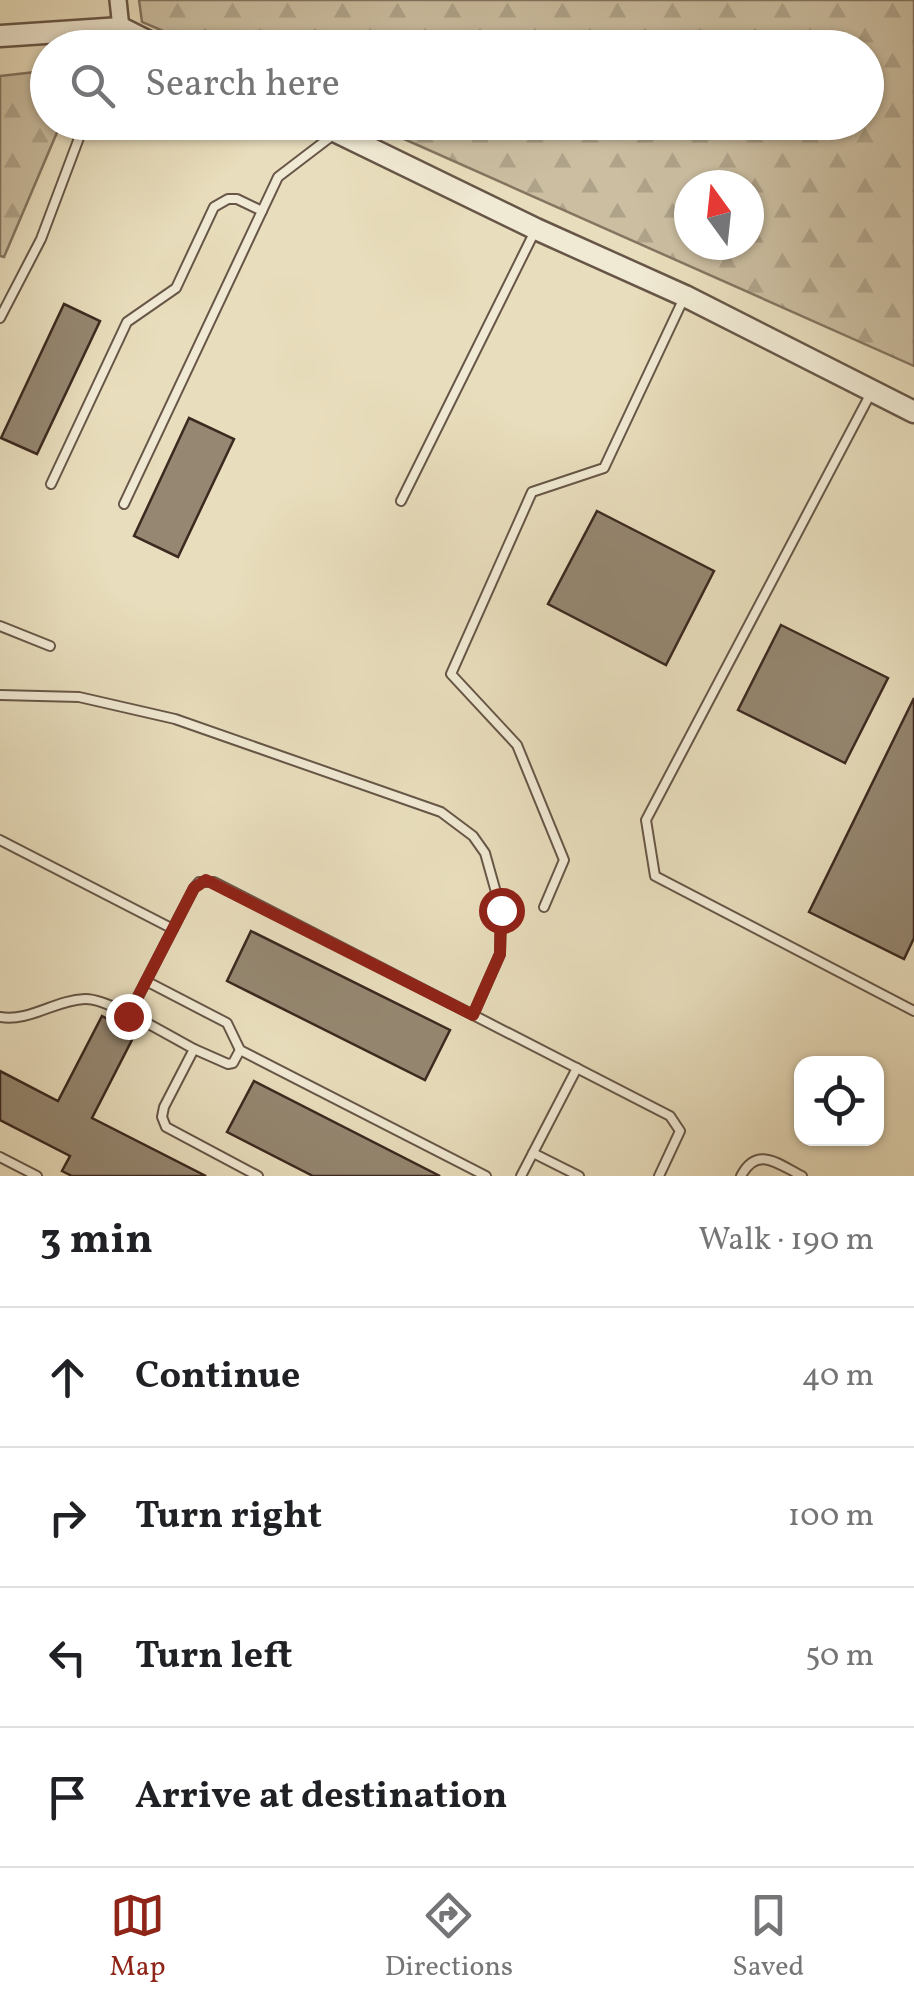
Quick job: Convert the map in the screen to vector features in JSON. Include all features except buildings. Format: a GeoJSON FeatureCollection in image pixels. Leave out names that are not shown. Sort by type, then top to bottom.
{"type":"FeatureCollection","features":[{"type":"Feature","properties":{"kind":"street"},"geometry":{"type":"LineString","coordinates":[[118,0],[118,30]]}},
{"type":"Feature","properties":{"kind":"street"},"geometry":{"type":"LineString","coordinates":[[0,36],[30,37]]}},
{"type":"Feature","properties":{"kind":"street"},"geometry":{"type":"LineString","coordinates":[[352,140],[685,296],[914,412]]}},
{"type":"Feature","properties":{"kind":"lane"},"geometry":{"type":"LineString","coordinates":[[0,318],[41,239],[79,140]]}},
{"type":"Feature","properties":{"kind":"lane"},"geometry":{"type":"LineString","coordinates":[[124,504],[278,177],[326,140]]}},
{"type":"Feature","properties":{"kind":"lane"},"geometry":{"type":"LineString","coordinates":[[50,484],[126,322],[176,288],[214,207],[237,199],[262,211]]}},
{"type":"Feature","properties":{"kind":"lane"},"geometry":{"type":"LineString","coordinates":[[401,501],[536,229]]}},
{"type":"Feature","properties":{"kind":"lane"},"geometry":{"type":"LineString","coordinates":[[544,907],[564,860],[517,746],[451,674],[532,492],[604,468],[685,296]]}},
{"type":"Feature","properties":{"kind":"lane"},"geometry":{"type":"LineString","coordinates":[[872,392],[646,820],[655,876],[914,1011]]}},
{"type":"Feature","properties":{"kind":"lane"},"geometry":{"type":"LineString","coordinates":[[0,626],[50,646]]}},
{"type":"Feature","properties":{"kind":"lane"},"geometry":{"type":"LineString","coordinates":[[0,695],[80,697],[131,707],[441,812],[472,836],[484,853],[501,910],[500,954],[473,1015]]}},
{"type":"Feature","properties":{"kind":"lane"},"geometry":{"type":"LineString","coordinates":[[0,840],[173,928]]}},
{"type":"Feature","properties":{"kind":"lane"},"geometry":{"type":"LineString","coordinates":[[128,1016],[194,888],[199,882],[214,882],[670,1116],[677,1123],[678,1140],[659,1176]]}},
{"type":"Feature","properties":{"kind":"lane"},"geometry":{"type":"LineString","coordinates":[[146,982],[227,1024],[240,1050],[486,1176]]}},
{"type":"Feature","properties":{"kind":"lane"},"geometry":{"type":"LineString","coordinates":[[0,1018],[14,1019],[85,999],[106,1004],[228,1064],[240,1050]]}},
{"type":"Feature","properties":{"kind":"lane"},"geometry":{"type":"LineString","coordinates":[[194,1049],[164,1107],[162,1117],[166,1126],[258,1176]]}},
{"type":"Feature","properties":{"kind":"lane"},"geometry":{"type":"LineString","coordinates":[[521,1176],[577,1068]]}},
{"type":"Feature","properties":{"kind":"lane"},"geometry":{"type":"LineString","coordinates":[[533,1152],[579,1176]]}},
{"type":"Feature","properties":{"kind":"lane"},"geometry":{"type":"LineString","coordinates":[[0,1157],[37,1176]]}},
{"type":"Feature","properties":{"kind":"lane"},"geometry":{"type":"LineString","coordinates":[[741,1176],[758,1159],[770,1160],[802,1176]]}},
{"type":"Feature","properties":{"kind":"green space"},"geometry":{"type":"Polygon","coordinates":[[[139,0],[914,0],[914,366],[676,260],[764,260],[764,170],[674,170],[674,259],[406,140],[884,140],[884,30],[161,30],[142,22],[139,0]]]}},
{"type":"Feature","properties":{"kind":"green space"},"geometry":{"type":"Polygon","coordinates":[[[30,73],[30,140],[54,140],[4,257],[0,256],[0,76],[30,73]]]}},
{"type":"Feature","properties":{"kind":"route"},"geometry":{"type":"LineString","coordinates":[[128,1016],[194,888],[206,880],[473,1015],[500,954],[501,910]]}}]}
